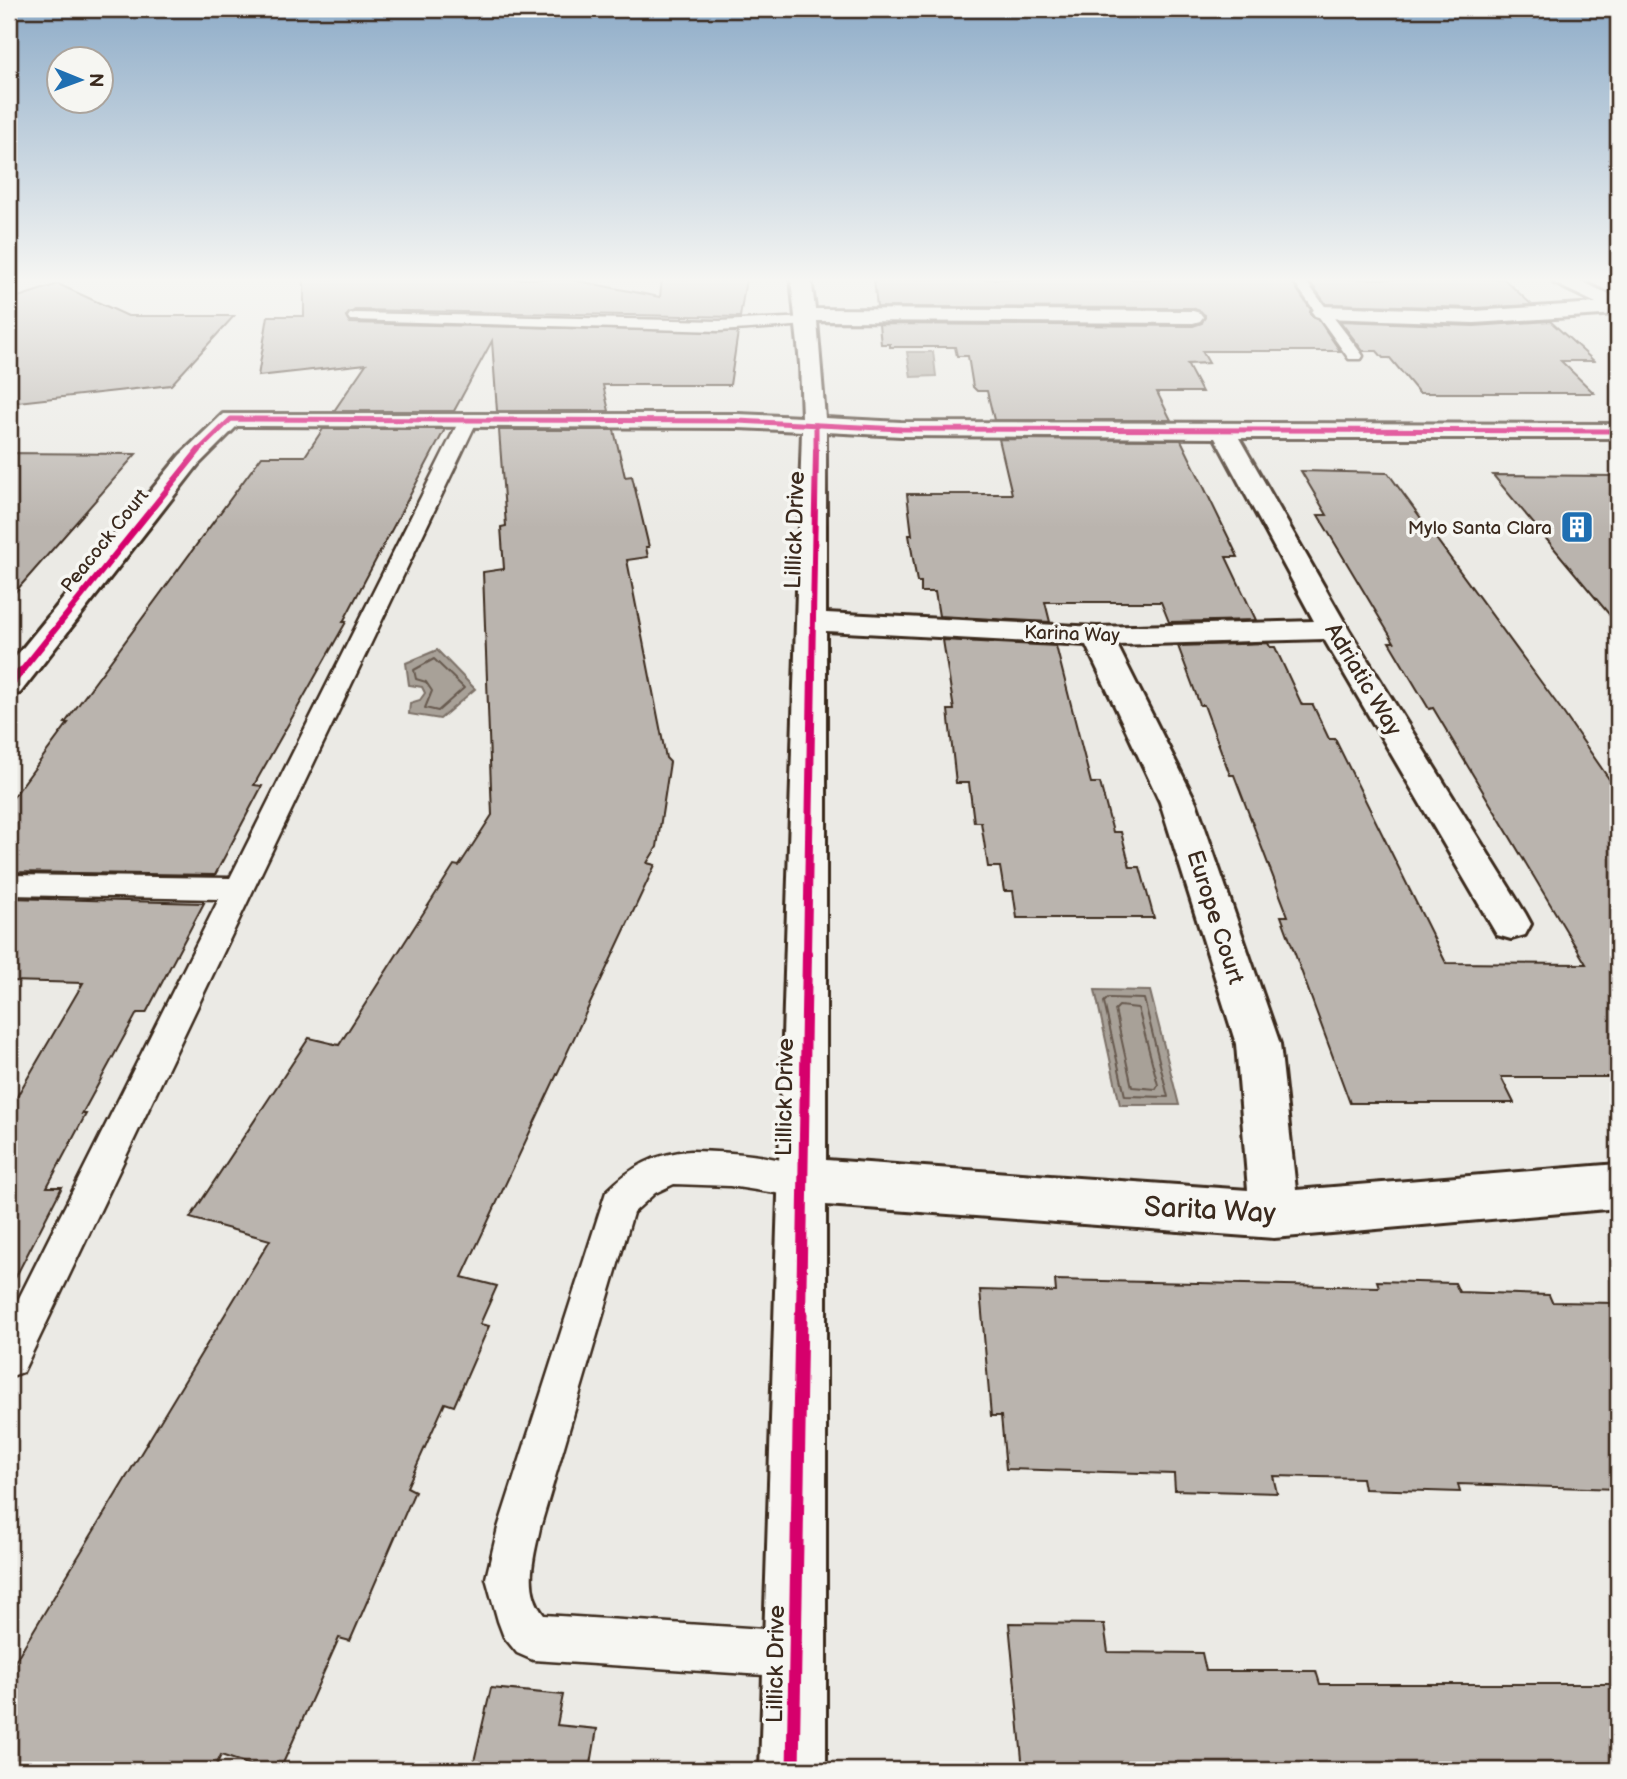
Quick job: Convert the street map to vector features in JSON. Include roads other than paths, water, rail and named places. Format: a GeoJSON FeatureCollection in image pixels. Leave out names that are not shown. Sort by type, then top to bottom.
{"type":"FeatureCollection","features":[{"type":"Feature","properties":{"kind":"street","name":"Lillick Drive"},"geometry":{"type":"LineString","coordinates":[[793,1770],[816,425],[811,362]]}},
{"type":"Feature","properties":{"kind":"street","name":"Peacock Court"},"geometry":{"type":"LineString","coordinates":[[9,686],[189,460],[231,419],[468,419]]}},
{"type":"Feature","properties":{"kind":"street"},"geometry":{"type":"LineString","coordinates":[[468,419],[737,421],[901,429],[1618,431]]}},
{"type":"Feature","properties":{"kind":"street","name":"Adriatic Way"},"geometry":{"type":"LineString","coordinates":[[1223,431],[1334,630],[1511,924]]}},
{"type":"Feature","properties":{"kind":"street","name":"Karina Way"},"geometry":{"type":"LineString","coordinates":[[811,621],[1097,636],[1334,630]]}},
{"type":"Feature","properties":{"kind":"street","name":"Europe Court"},"geometry":{"type":"LineString","coordinates":[[1097,636],[1178,802],[1258,1044],[1274,1215]]}},
{"type":"Feature","properties":{"kind":"street","name":"Sarita Way"},"geometry":{"type":"LineString","coordinates":[[802,1181],[1274,1215],[1617,1189]]}},
{"type":"Feature","properties":{"kind":"lane"},"geometry":{"type":"LineString","coordinates":[[9,1358],[468,419]]}},
{"type":"Feature","properties":{"kind":"lane"},"geometry":{"type":"LineString","coordinates":[[9,885],[238,889]]}},
{"type":"Feature","properties":{"kind":"lane"},"geometry":{"type":"LineString","coordinates":[[794,1654],[533,1637],[520,1621],[508,1578],[519,1528],[618,1205],[637,1185],[662,1170],[694,1167],[802,1181]]}},
{"type":"Feature","properties":{"kind":"water"},"geometry":{"type":"Polygon","coordinates":[[[909,362],[934,362],[936,376],[911,377],[909,362]]]}},
{"type":"Feature","properties":{"kind":"water"},"geometry":{"type":"Polygon","coordinates":[[[437,650],[475,689],[440,719],[409,714],[410,703],[420,700],[425,693],[422,687],[409,685],[406,663],[437,650]]]}},
{"type":"Feature","properties":{"kind":"water"},"geometry":{"type":"Polygon","coordinates":[[[1095,990],[1150,991],[1179,1105],[1120,1105],[1095,990]]]}},
{"type":"Feature","properties":{"kind":"place","name":"Mylo Santa Clara"},"geometry":{"type":"Point","coordinates":[1577,527]}}]}
